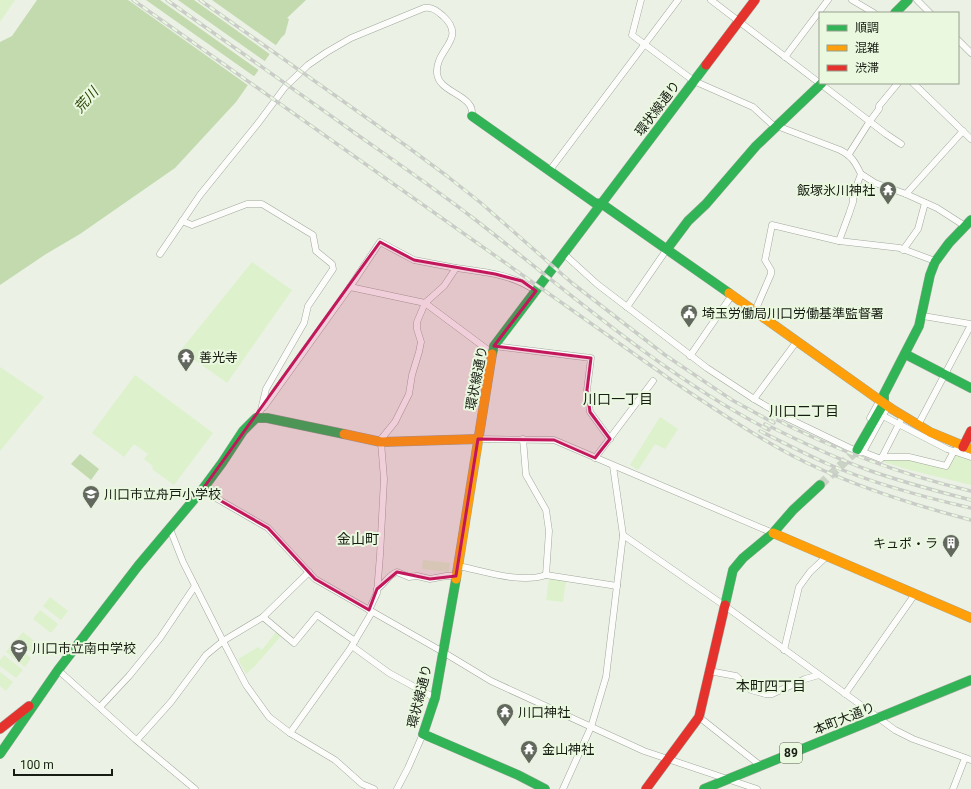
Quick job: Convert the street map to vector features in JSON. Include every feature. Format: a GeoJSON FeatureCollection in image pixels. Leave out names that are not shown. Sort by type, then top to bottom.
{"type":"FeatureCollection","features":[{"type":"Feature","properties":{"kind":"street"},"geometry":{"type":"LineString","coordinates":[[641,0],[632,35],[694,81],[754,107],[776,126],[849,154],[861,174],[875,183],[906,194],[968,223],[935,260],[931,270],[923,316],[884,394],[883,416],[857,450]]}},
{"type":"Feature","properties":{"kind":"street"},"geometry":{"type":"LineString","coordinates":[[550,170],[678,0]]}},
{"type":"Feature","properties":{"kind":"street"},"geometry":{"type":"LineString","coordinates":[[711,0],[738,22],[819,82]]}},
{"type":"Feature","properties":{"kind":"street","name":"環状線通り"},"geometry":{"type":"LineString","coordinates":[[397,789],[423,734],[434,698],[458,566],[493,350],[755,0]]}},
{"type":"Feature","properties":{"kind":"street"},"geometry":{"type":"LineString","coordinates":[[785,57],[828,0]]}},
{"type":"Feature","properties":{"kind":"street"},"geometry":{"type":"LineString","coordinates":[[852,0],[872,12]]}},
{"type":"Feature","properties":{"kind":"street"},"geometry":{"type":"LineString","coordinates":[[896,12],[908,0]]}},
{"type":"Feature","properties":{"kind":"street"},"geometry":{"type":"LineString","coordinates":[[917,0],[929,12]]}},
{"type":"Feature","properties":{"kind":"street"},"geometry":{"type":"LineString","coordinates":[[160,254],[200,194],[259,122],[285,87],[308,65],[351,38],[424,8],[429,8],[437,11],[452,26],[452,37],[439,61],[437,70],[438,80],[469,103],[472,116],[595,203],[602,204],[755,311],[884,403],[900,420],[954,451],[971,457]]}},
{"type":"Feature","properties":{"kind":"street"},"geometry":{"type":"LineString","coordinates":[[959,41],[971,53]]}},
{"type":"Feature","properties":{"kind":"street"},"geometry":{"type":"LineString","coordinates":[[627,307],[688,221],[706,204],[756,146],[822,84],[901,144]]}},
{"type":"Feature","properties":{"kind":"street"},"geometry":{"type":"LineString","coordinates":[[849,154],[879,109],[879,106],[897,84]]}},
{"type":"Feature","properties":{"kind":"street"},"geometry":{"type":"LineString","coordinates":[[914,84],[971,140]]}},
{"type":"Feature","properties":{"kind":"street"},"geometry":{"type":"LineString","coordinates":[[906,194],[963,131]]}},
{"type":"Feature","properties":{"kind":"street"},"geometry":{"type":"LineString","coordinates":[[839,241],[861,174]]}},
{"type":"Feature","properties":{"kind":"street"},"geometry":{"type":"LineString","coordinates":[[903,250],[918,228],[925,203]]}},
{"type":"Feature","properties":{"kind":"street"},"geometry":{"type":"LineString","coordinates":[[182,221],[192,225],[247,204],[262,204],[312,236],[316,251],[332,264],[333,269],[308,306],[304,322],[266,389],[258,414]]}},
{"type":"Feature","properties":{"kind":"street"},"geometry":{"type":"LineString","coordinates":[[755,311],[771,274],[771,270],[765,260],[772,225],[839,241],[903,250],[935,260]]}},
{"type":"Feature","properties":{"kind":"street"},"geometry":{"type":"LineString","coordinates":[[0,754],[58,670],[138,566],[202,490],[243,431],[258,414],[350,286],[380,242],[414,260],[495,274],[522,281],[536,291]]}},
{"type":"Feature","properties":{"kind":"street"},"geometry":{"type":"LineString","coordinates":[[564,254],[598,284],[690,356],[754,399],[818,433],[881,459],[882,457],[909,457],[946,466],[954,451],[967,448]]}},
{"type":"Feature","properties":{"kind":"street"},"geometry":{"type":"LineString","coordinates":[[290,733],[353,643],[371,611],[377,589],[384,479],[381,442],[382,438],[395,422],[409,394],[412,374],[419,352],[420,342],[417,322],[425,303],[444,286],[456,268]]}},
{"type":"Feature","properties":{"kind":"street"},"geometry":{"type":"LineString","coordinates":[[350,286],[425,303],[493,350],[591,358],[587,390],[590,412],[610,439]]}},
{"type":"Feature","properties":{"kind":"street"},"geometry":{"type":"LineString","coordinates":[[690,356],[732,295]]}},
{"type":"Feature","properties":{"kind":"street"},"geometry":{"type":"LineString","coordinates":[[918,425],[971,325],[923,316]]}},
{"type":"Feature","properties":{"kind":"street"},"geometry":{"type":"LineString","coordinates":[[754,399],[796,341]]}},
{"type":"Feature","properties":{"kind":"street"},"geometry":{"type":"LineString","coordinates":[[905,354],[971,388]]}},
{"type":"Feature","properties":{"kind":"street"},"geometry":{"type":"LineString","coordinates":[[595,458],[653,382]]}},
{"type":"Feature","properties":{"kind":"street"},"geometry":{"type":"LineString","coordinates":[[857,450],[884,403]]}},
{"type":"Feature","properties":{"kind":"street"},"geometry":{"type":"LineString","coordinates":[[258,414],[267,418],[381,442],[478,439],[554,440],[971,618]]}},
{"type":"Feature","properties":{"kind":"street"},"geometry":{"type":"LineString","coordinates":[[883,416],[918,425],[940,437],[967,448]]}},
{"type":"Feature","properties":{"kind":"street"},"geometry":{"type":"LineString","coordinates":[[882,457],[900,420]]}},
{"type":"Feature","properties":{"kind":"street"},"geometry":{"type":"LineString","coordinates":[[967,448],[971,432]]}},
{"type":"Feature","properties":{"kind":"street"},"geometry":{"type":"LineString","coordinates":[[523,440],[526,475],[546,510],[549,531],[546,575]]}},
{"type":"Feature","properties":{"kind":"street"},"geometry":{"type":"LineString","coordinates":[[563,789],[591,727],[606,678],[623,535],[613,466]]}},
{"type":"Feature","properties":{"kind":"street"},"geometry":{"type":"LineString","coordinates":[[646,789],[699,717],[731,577],[736,567],[743,558],[773,533],[793,510],[820,485]]}},
{"type":"Feature","properties":{"kind":"street"},"geometry":{"type":"LineString","coordinates":[[202,490],[268,528],[315,579],[491,681],[644,751],[757,789]]}},
{"type":"Feature","properties":{"kind":"street"},"geometry":{"type":"LineString","coordinates":[[170,529],[183,562],[246,685],[269,717],[290,733],[335,760],[362,784],[374,789]]}},
{"type":"Feature","properties":{"kind":"street"},"geometry":{"type":"LineString","coordinates":[[623,535],[724,606],[894,730],[968,759],[953,789]]}},
{"type":"Feature","properties":{"kind":"street"},"geometry":{"type":"LineString","coordinates":[[784,650],[799,587],[810,572],[827,556]]}},
{"type":"Feature","properties":{"kind":"street"},"geometry":{"type":"LineString","coordinates":[[458,566],[517,578],[539,577],[546,575],[617,586]]}},
{"type":"Feature","properties":{"kind":"street"},"geometry":{"type":"LineString","coordinates":[[137,740],[171,702],[206,655],[223,641],[263,617],[309,572]]}},
{"type":"Feature","properties":{"kind":"street"},"geometry":{"type":"LineString","coordinates":[[377,589],[382,586],[391,574],[397,572],[409,577],[417,576],[430,578],[456,576]]}},
{"type":"Feature","properties":{"kind":"street"},"geometry":{"type":"LineString","coordinates":[[100,708],[160,638],[195,586]]}},
{"type":"Feature","properties":{"kind":"street"},"geometry":{"type":"LineString","coordinates":[[845,694],[916,594]]}},
{"type":"Feature","properties":{"kind":"street"},"geometry":{"type":"LineString","coordinates":[[263,617],[294,642],[317,615],[388,673],[434,698]]}},
{"type":"Feature","properties":{"kind":"street"},"geometry":{"type":"LineString","coordinates":[[58,670],[195,789]]}},
{"type":"Feature","properties":{"kind":"street"},"geometry":{"type":"LineString","coordinates":[[709,670],[736,676],[751,690],[765,694],[772,694],[805,679],[819,675]]}},
{"type":"Feature","properties":{"kind":"street","name":"本町大通り"},"geometry":{"type":"LineString","coordinates":[[704,789],[971,680]]}},
{"type":"Feature","properties":{"kind":"street"},"geometry":{"type":"LineString","coordinates":[[0,729],[37,700]]}},
{"type":"Feature","properties":{"kind":"street"},"geometry":{"type":"LineString","coordinates":[[699,717],[761,766]]}},
{"type":"Feature","properties":{"kind":"street"},"geometry":{"type":"LineString","coordinates":[[423,734],[518,774],[545,789]]}},
{"type":"Feature","properties":{"kind":"street"},"geometry":{"type":"LineString","coordinates":[[357,789],[362,784]]}},
{"type":"Feature","properties":{"kind":"highlighted area"},"geometry":{"type":"Polygon","coordinates":[[[380,242],[414,260],[495,274],[522,281],[536,291],[494,346],[591,358],[587,390],[590,412],[610,439],[595,458],[554,440],[478,439],[456,576],[430,579],[397,572],[377,589],[369,610],[315,579],[268,528],[202,490],[380,242]]]}},
{"type":"Feature","properties":{"kind":"shaded area"},"geometry":{"type":"Polygon","coordinates":[[[0,0],[15,0],[0,22],[0,0]]]}},
{"type":"Feature","properties":{"kind":"shaded area"},"geometry":{"type":"Polygon","coordinates":[[[252,262],[292,290],[227,383],[181,350],[252,262]]]}},
{"type":"Feature","properties":{"kind":"shaded area"},"geometry":{"type":"Polygon","coordinates":[[[0,367],[44,397],[0,451],[0,367]]]}},
{"type":"Feature","properties":{"kind":"shaded area"},"geometry":{"type":"Polygon","coordinates":[[[135,375],[213,433],[174,485],[152,469],[153,466],[144,459],[148,454],[134,444],[124,457],[92,433],[135,375]]]}},
{"type":"Feature","properties":{"kind":"shaded area"},"geometry":{"type":"Polygon","coordinates":[[[660,417],[678,429],[665,449],[655,444],[638,470],[630,465],[660,417]]]}},
{"type":"Feature","properties":{"kind":"shaded area"},"geometry":{"type":"Polygon","coordinates":[[[956,454],[971,459],[971,485],[906,469],[881,461],[909,460],[947,470],[956,454]]]}},
{"type":"Feature","properties":{"kind":"shaded area"},"geometry":{"type":"Polygon","coordinates":[[[423,560],[450,563],[449,572],[422,569],[423,560]]]}},
{"type":"Feature","properties":{"kind":"shaded area"},"geometry":{"type":"Polygon","coordinates":[[[549,578],[566,580],[563,602],[546,600],[549,578]]]}},
{"type":"Feature","properties":{"kind":"shaded area"},"geometry":{"type":"Polygon","coordinates":[[[50,597],[68,611],[61,620],[43,606],[50,597]]]}},
{"type":"Feature","properties":{"kind":"shaded area"},"geometry":{"type":"Polygon","coordinates":[[[40,610],[58,624],[51,633],[33,619],[40,610]]]}},
{"type":"Feature","properties":{"kind":"shaded area"},"geometry":{"type":"Polygon","coordinates":[[[23,632],[41,646],[35,655],[16,640],[23,632]]]}},
{"type":"Feature","properties":{"kind":"shaded area"},"geometry":{"type":"Polygon","coordinates":[[[276,632],[281,636],[255,666],[246,674],[238,659],[258,647],[262,650],[276,632]]]}},
{"type":"Feature","properties":{"kind":"shaded area"},"geometry":{"type":"Polygon","coordinates":[[[13,643],[31,658],[25,667],[6,652],[13,643]]]}},
{"type":"Feature","properties":{"kind":"shaded area"},"geometry":{"type":"Polygon","coordinates":[[[4,655],[23,670],[16,678],[0,666],[0,660],[4,655]]]}},
{"type":"Feature","properties":{"kind":"shaded area"},"geometry":{"type":"Polygon","coordinates":[[[0,672],[13,682],[6,691],[0,686],[0,672]]]}},
{"type":"Feature","properties":{"kind":"water","name":"荒川"},"geometry":{"type":"Polygon","coordinates":[[[37,0],[306,0],[287,18],[289,19],[285,34],[236,102],[175,168],[80,234],[46,254],[0,285],[0,42],[12,36],[37,0]]]}},
{"type":"Feature","properties":{"kind":"water"},"geometry":{"type":"Polygon","coordinates":[[[80,454],[99,469],[91,480],[71,464],[80,454]]]}},
{"type":"Feature","properties":{"kind":"pier"},"geometry":{"type":"Polygon","coordinates":[[[128,0],[146,0],[255,77],[249,86],[128,0]]]}},
{"type":"Feature","properties":{"kind":"pier"},"geometry":{"type":"Polygon","coordinates":[[[160,0],[178,0],[266,62],[260,71],[160,0]]]}},
{"type":"Feature","properties":{"kind":"pier"},"geometry":{"type":"Polygon","coordinates":[[[194,0],[212,0],[277,46],[271,55],[194,0]]]}},
{"type":"Feature","properties":{"kind":"tunnel"},"geometry":{"type":"LineString","coordinates":[[820,485],[857,450]]}},
{"type":"Feature","properties":{"kind":"railway"},"geometry":{"type":"LineString","coordinates":[[133,0],[674,382],[748,430],[793,456],[858,485],[971,520]]}},
{"type":"Feature","properties":{"kind":"railway"},"geometry":{"type":"LineString","coordinates":[[167,0],[473,218],[580,303],[653,358],[729,408],[769,430]]}},
{"type":"Feature","properties":{"kind":"railway"},"geometry":{"type":"LineString","coordinates":[[200,0],[447,176],[481,203],[572,283],[665,355],[732,400],[774,423]]}},
{"type":"Feature","properties":{"kind":"railway"},"geometry":{"type":"LineString","coordinates":[[771,417],[844,451],[893,469],[971,491]]}},
{"type":"Feature","properties":{"kind":"railway"},"geometry":{"type":"LineString","coordinates":[[765,424],[842,460],[868,470],[932,490],[971,500]]}},
{"type":"Feature","properties":{"kind":"railway"},"geometry":{"type":"LineString","coordinates":[[760,431],[819,460],[863,478],[917,495],[971,508]]}},
{"type":"Feature","properties":{"kind":"traffic: fast"},"geometry":{"type":"LineString","coordinates":[[896,12],[908,0]]}},
{"type":"Feature","properties":{"kind":"traffic: fast"},"geometry":{"type":"LineString","coordinates":[[492,354],[494,346],[706,65]]}},
{"type":"Feature","properties":{"kind":"traffic: fast"},"geometry":{"type":"LineString","coordinates":[[667,249],[688,221],[706,204],[756,146],[821,84]]}},
{"type":"Feature","properties":{"kind":"traffic: fast"},"geometry":{"type":"LineString","coordinates":[[472,116],[595,203],[602,204],[729,293]]}},
{"type":"Feature","properties":{"kind":"traffic: fast"},"geometry":{"type":"LineString","coordinates":[[857,450],[884,403],[884,394],[919,326],[930,275],[935,262],[949,243],[971,220]]}},
{"type":"Feature","properties":{"kind":"traffic: fast"},"geometry":{"type":"LineString","coordinates":[[905,354],[971,388]]}},
{"type":"Feature","properties":{"kind":"traffic: fast"},"geometry":{"type":"LineString","coordinates":[[0,754],[58,670],[138,566],[202,490],[243,431],[256,418],[267,418],[344,434]]}},
{"type":"Feature","properties":{"kind":"traffic: fast"},"geometry":{"type":"LineString","coordinates":[[725,605],[733,570],[743,558],[773,533],[793,510],[820,485]]}},
{"type":"Feature","properties":{"kind":"traffic: fast"},"geometry":{"type":"LineString","coordinates":[[456,579],[435,698],[423,734],[518,775],[545,789]]}},
{"type":"Feature","properties":{"kind":"traffic: fast"},"geometry":{"type":"LineString","coordinates":[[704,789],[971,680]]}},
{"type":"Feature","properties":{"kind":"traffic: slow"},"geometry":{"type":"LineString","coordinates":[[729,293],[892,409],[930,432],[971,449]]}},
{"type":"Feature","properties":{"kind":"traffic: slow"},"geometry":{"type":"LineString","coordinates":[[456,579],[492,354]]}},
{"type":"Feature","properties":{"kind":"traffic: slow"},"geometry":{"type":"LineString","coordinates":[[344,434],[381,442],[478,439]]}},
{"type":"Feature","properties":{"kind":"traffic: slow"},"geometry":{"type":"LineString","coordinates":[[773,533],[971,618]]}},
{"type":"Feature","properties":{"kind":"traffic: jam"},"geometry":{"type":"LineString","coordinates":[[706,65],[755,0]]}},
{"type":"Feature","properties":{"kind":"traffic: jam"},"geometry":{"type":"LineString","coordinates":[[963,447],[971,431]]}},
{"type":"Feature","properties":{"kind":"traffic: jam"},"geometry":{"type":"LineString","coordinates":[[646,789],[699,717],[725,605]]}},
{"type":"Feature","properties":{"kind":"traffic: jam"},"geometry":{"type":"LineString","coordinates":[[0,729],[29,706]]}},
{"type":"Feature","properties":{"kind":"place","name":"飯塚氷川神社"},"geometry":{"type":"Point","coordinates":[888,205]}},
{"type":"Feature","properties":{"kind":"place","name":"埼玉労働局川口労働基準監督署"},"geometry":{"type":"Point","coordinates":[689,328]}},
{"type":"Feature","properties":{"kind":"place","name":"善光寺"},"geometry":{"type":"Point","coordinates":[186,372]}},
{"type":"Feature","properties":{"kind":"place","name":"川口市立舟戸小学校"},"geometry":{"type":"Point","coordinates":[91,509]}},
{"type":"Feature","properties":{"kind":"place","name":"キュポ・ラ"},"geometry":{"type":"Point","coordinates":[951,558]}},
{"type":"Feature","properties":{"kind":"place","name":"川口市立南中学校"},"geometry":{"type":"Point","coordinates":[19,663]}},
{"type":"Feature","properties":{"kind":"place","name":"川口神社"},"geometry":{"type":"Point","coordinates":[505,727]}},
{"type":"Feature","properties":{"kind":"place","name":"金山神社"},"geometry":{"type":"Point","coordinates":[529,764]}},
{"type":"Feature","properties":{"kind":"district","name":"川口一丁目"},"geometry":{"type":"Point","coordinates":[618,399]}},
{"type":"Feature","properties":{"kind":"district","name":"川口二丁目"},"geometry":{"type":"Point","coordinates":[804,411]}},
{"type":"Feature","properties":{"kind":"district","name":"金山町"},"geometry":{"type":"Point","coordinates":[358,539]}},
{"type":"Feature","properties":{"kind":"district","name":"本町四丁目"},"geometry":{"type":"Point","coordinates":[771,686]}}]}
